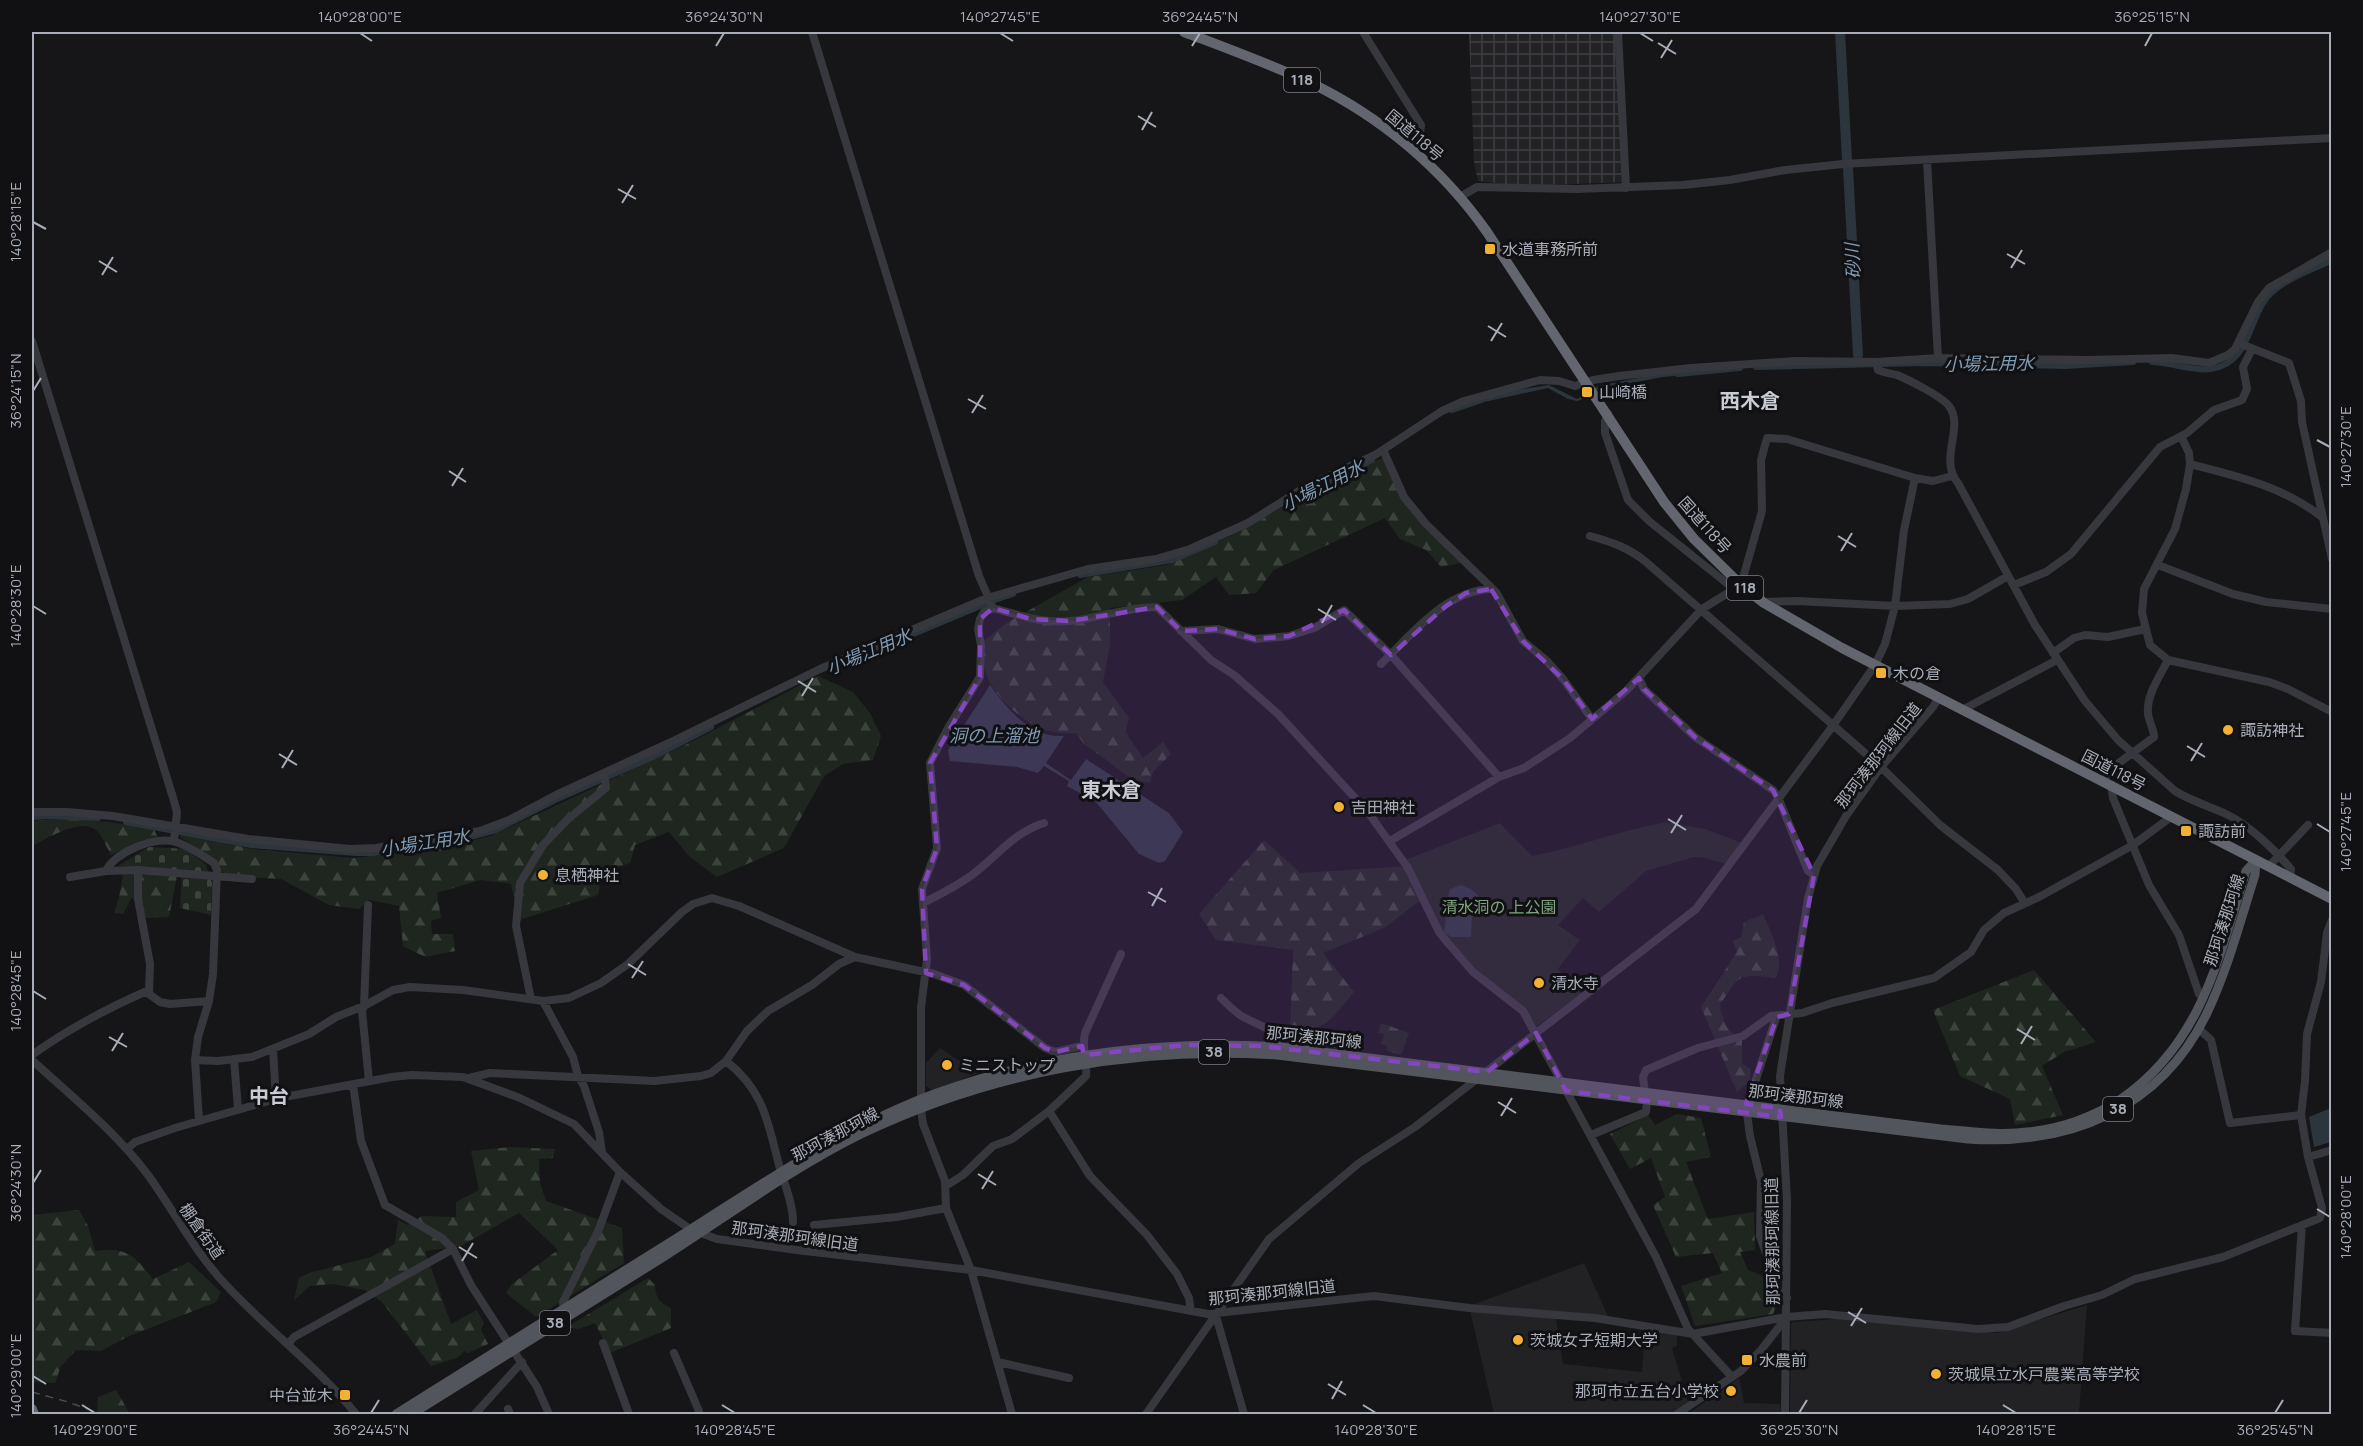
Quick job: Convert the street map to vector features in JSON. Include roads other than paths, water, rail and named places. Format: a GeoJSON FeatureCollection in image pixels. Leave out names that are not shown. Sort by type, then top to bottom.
{"type":"FeatureCollection","features":[{"type":"Feature","properties":{"kind":"highway","name":"国道118号"},"geometry":{"type":"LineString","coordinates":[[1184,32],[1311,83],[1360,111],[1410,148],[1460,197],[1487,232],[1664,502],[1738,587],[1801,626],[1875,665],[2331,898]]}},
{"type":"Feature","properties":{"kind":"highway"},"geometry":{"type":"LineString","coordinates":[[32,1409],[34,1414]]}},
{"type":"Feature","properties":{"kind":"main road","name":"那珂湊那珂線"},"geometry":{"type":"LineString","coordinates":[[1781,1113],[1994,1133],[2033,1132],[2091,1116],[2116,1102],[2150,1076],[2182,1038],[2203,998],[2218,960],[2246,872],[2256,860]]}},
{"type":"Feature","properties":{"kind":"main road","name":"那珂湊那珂線"},"geometry":{"type":"LineString","coordinates":[[1084,1055],[1249,1053],[1566,1091],[1646,1097],[1748,1109],[1979,1140],[2006,1141],[2048,1137],[2088,1125],[2124,1106],[2169,1069],[2199,1029],[2226,964],[2255,875],[2256,860]]}},
{"type":"Feature","properties":{"kind":"main road","name":"那珂湊那珂線"},"geometry":{"type":"LineString","coordinates":[[396,1414],[511,1347],[782,1175],[921,1105],[1084,1055],[1186,1045],[1281,1047],[1561,1082],[1646,1097]]}},
{"type":"Feature","properties":{"kind":"main road","name":"那珂湊那珂線"},"geometry":{"type":"LineString","coordinates":[[412,1414],[564,1309],[694,1231]]}},
{"type":"Feature","properties":{"kind":"street"},"geometry":{"type":"LineString","coordinates":[[812,32],[990,602],[980,619],[978,629],[981,645],[980,677],[930,762],[938,848],[923,884],[922,903],[927,943],[927,973],[920,1031],[921,1105],[923,1124],[946,1186],[946,1208],[971,1270],[1012,1414]]}},
{"type":"Feature","properties":{"kind":"street"},"geometry":{"type":"LineString","coordinates":[[1364,32],[1421,125],[1421,130],[1410,148]]}},
{"type":"Feature","properties":{"kind":"street"},"geometry":{"type":"LineString","coordinates":[[1618,32],[1626,188]]}},
{"type":"Feature","properties":{"kind":"street"},"geometry":{"type":"LineString","coordinates":[[1460,197],[1477,187],[1626,188],[1730,180],[1820,166],[2331,138]]}},
{"type":"Feature","properties":{"kind":"street"},"geometry":{"type":"LineString","coordinates":[[1927,160],[1938,358]]}},
{"type":"Feature","properties":{"kind":"street"},"geometry":{"type":"LineString","coordinates":[[32,812],[112,816],[175,833],[350,849],[376,848],[480,831],[605,777],[811,673],[990,602],[1088,569],[1156,559],[1190,549],[1248,523],[1309,485],[1384,453],[1442,411],[1464,400],[1540,380],[1559,381],[1575,386],[1619,376],[1691,368],[1796,361],[1877,365],[1938,358],[2088,360],[2172,358],[2209,363],[2228,355],[2235,349],[2258,302],[2269,288],[2331,252]]}},
{"type":"Feature","properties":{"kind":"street"},"geometry":{"type":"LineString","coordinates":[[32,341],[174,801],[177,812],[175,833]]}},
{"type":"Feature","properties":{"kind":"street"},"geometry":{"type":"LineString","coordinates":[[2014,585],[2046,572],[2070,554],[2160,447],[2181,436],[2214,410],[2236,403],[2246,396],[2243,367],[2247,347],[2289,363],[2301,400],[2302,422],[2331,559]]}},
{"type":"Feature","properties":{"kind":"street"},"geometry":{"type":"LineString","coordinates":[[1877,365],[1943,400],[1951,408],[1953,418],[1950,464],[1952,476],[2055,656],[2098,718],[2175,791],[2185,798],[2229,815],[2279,855],[2291,868],[2290,877]]}},
{"type":"Feature","properties":{"kind":"street"},"geometry":{"type":"LineString","coordinates":[[1608,414],[1605,421],[1605,433],[1628,500],[1649,521],[1738,587]]}},
{"type":"Feature","properties":{"kind":"street"},"geometry":{"type":"LineString","coordinates":[[2181,436],[2189,453],[2190,464],[2186,489],[2175,529],[2144,589],[2142,613],[2151,645],[2168,660],[2288,688],[2331,712]]}},
{"type":"Feature","properties":{"kind":"street"},"geometry":{"type":"LineString","coordinates":[[1390,841],[1499,777],[1524,768],[1570,738],[1617,700],[1702,609],[1738,587],[1762,511],[1761,460],[1767,438],[1787,439],[1915,478],[1933,481],[1952,476]]}},
{"type":"Feature","properties":{"kind":"street"},"geometry":{"type":"LineString","coordinates":[[1384,453],[1404,497],[1426,524],[1496,592],[1523,641],[1546,660],[1592,719]]}},
{"type":"Feature","properties":{"kind":"street"},"geometry":{"type":"LineString","coordinates":[[2190,464],[2241,477],[2285,493],[2304,503],[2322,517]]}},
{"type":"Feature","properties":{"kind":"street"},"geometry":{"type":"LineString","coordinates":[[1146,1414],[1269,1239],[1359,1163],[1415,1127],[1696,909],[1832,727],[1875,665],[1885,644],[1895,606],[1903,539],[1915,478]]}},
{"type":"Feature","properties":{"kind":"street"},"geometry":{"type":"LineString","coordinates":[[1590,536],[1619,544],[1634,552],[1702,609],[1832,727],[1881,767],[1940,825],[1998,870],[2016,889],[2024,902]]}},
{"type":"Feature","properties":{"kind":"street"},"geometry":{"type":"LineString","coordinates":[[2158,565],[2234,594],[2266,602],[2331,609]]}},
{"type":"Feature","properties":{"kind":"street"},"geometry":{"type":"LineString","coordinates":[[1764,603],[1798,601],[1895,606],[1958,603],[2008,576]]}},
{"type":"Feature","properties":{"kind":"street"},"geometry":{"type":"LineString","coordinates":[[1381,664],[1427,619],[1446,606],[1466,594],[1480,589],[1491,589]]}},
{"type":"Feature","properties":{"kind":"street"},"geometry":{"type":"LineString","coordinates":[[990,602],[1031,620],[1070,621],[1157,607],[1211,660],[1234,675],[1278,714],[1370,815],[1390,841],[1408,868],[1439,932],[1447,942],[1473,972],[1523,1011],[1656,1257],[1688,1329],[1732,1377]]}},
{"type":"Feature","properties":{"kind":"street"},"geometry":{"type":"LineString","coordinates":[[1181,631],[1218,629],[1255,639],[1289,636],[1314,628],[1344,610],[1390,655],[1499,777]]}},
{"type":"Feature","properties":{"kind":"street"},"geometry":{"type":"LineString","coordinates":[[1962,710],[2055,656],[2074,638],[2085,635],[2108,637],[2145,629]]}},
{"type":"Feature","properties":{"kind":"street"},"geometry":{"type":"LineString","coordinates":[[2168,660],[2157,681],[2149,708],[2148,715],[2154,737],[2112,768],[2107,783],[2149,885],[2179,935],[2199,994],[2203,998]]}},
{"type":"Feature","properties":{"kind":"street"},"geometry":{"type":"LineString","coordinates":[[1639,678],[1644,689],[1695,737],[1767,786],[1778,797],[1808,871],[1814,875]]}},
{"type":"Feature","properties":{"kind":"street","name":"那珂湊那珂線旧道"},"geometry":{"type":"LineString","coordinates":[[127,1149],[135,1142],[199,1120],[276,1099],[412,1075],[469,1078],[520,1098],[574,1124],[620,1172],[661,1209],[694,1231],[748,1244],[971,1270],[1208,1314],[1374,1296],[1469,1308],[1595,1318],[1693,1334],[1786,1317],[1787,1200],[1781,1113],[1781,1065],[1788,1014],[1814,875],[1836,833],[1881,767],[1939,697]]}},
{"type":"Feature","properties":{"kind":"street"},"geometry":{"type":"LineString","coordinates":[[531,999],[516,926],[520,883],[543,845],[568,819],[606,788],[605,777]]}},
{"type":"Feature","properties":{"kind":"street"},"geometry":{"type":"LineString","coordinates":[[1591,1135],[1646,1112],[1643,1077],[1646,1070],[1698,1048],[1743,1036],[1771,1016],[1802,1013],[1832,1003],[1934,978],[1971,952],[1984,930],[1995,919],[2133,845],[2171,817]]}},
{"type":"Feature","properties":{"kind":"street"},"geometry":{"type":"LineString","coordinates":[[922,903],[972,874],[1006,844],[1032,827],[1044,823]]}},
{"type":"Feature","properties":{"kind":"street"},"geometry":{"type":"LineString","coordinates":[[2269,866],[2308,825]]}},
{"type":"Feature","properties":{"kind":"street"},"geometry":{"type":"LineString","coordinates":[[106,871],[111,862],[138,845],[175,833]]}},
{"type":"Feature","properties":{"kind":"street"},"geometry":{"type":"LineString","coordinates":[[175,833],[214,863],[217,870],[213,974],[195,1060],[199,1120]]}},
{"type":"Feature","properties":{"kind":"street"},"geometry":{"type":"LineString","coordinates":[[138,870],[138,899],[150,964],[149,994],[164,1003],[209,1001]]}},
{"type":"Feature","properties":{"kind":"street"},"geometry":{"type":"LineString","coordinates":[[70,877],[106,871],[138,870],[252,879]]}},
{"type":"Feature","properties":{"kind":"street"},"geometry":{"type":"LineString","coordinates":[[195,1060],[218,1061],[252,1057],[309,1034],[336,1017],[364,1006],[383,993],[410,987],[463,990],[543,1001],[569,998],[601,983],[627,964],[682,912],[693,904],[712,898],[739,906],[855,957],[927,973],[964,985],[1045,1048],[1055,1052],[1084,1055]]}},
{"type":"Feature","properties":{"kind":"street"},"geometry":{"type":"LineString","coordinates":[[368,905],[362,1011],[369,1081]]}},
{"type":"Feature","properties":{"kind":"street"},"geometry":{"type":"LineString","coordinates":[[1677,1414],[1732,1377],[1761,1350],[1786,1317],[1836,1314],[1978,1329],[2008,1327],[2064,1306],[2102,1295],[2135,1279],[2223,1257],[2315,1221],[2322,1213],[2308,1157],[2301,1116],[2307,1034],[2321,982],[2327,933],[2331,920]]}},
{"type":"Feature","properties":{"kind":"street"},"geometry":{"type":"LineString","coordinates":[[946,1186],[963,1175],[993,1146],[1012,1139],[1049,1111],[1086,1076],[1085,1033],[1121,954]]}},
{"type":"Feature","properties":{"kind":"street"},"geometry":{"type":"LineString","coordinates":[[469,1078],[490,1073],[654,1081],[676,1080],[711,1073],[726,1061],[747,1031],[768,1011],[812,985],[838,964],[855,957]]}},
{"type":"Feature","properties":{"kind":"street"},"geometry":{"type":"LineString","coordinates":[[32,1055],[105,1010],[149,990]]}},
{"type":"Feature","properties":{"kind":"street"},"geometry":{"type":"LineString","coordinates":[[1221,998],[1239,1014],[1274,1033],[1280,1038],[1281,1047]]}},
{"type":"Feature","properties":{"kind":"street"},"geometry":{"type":"LineString","coordinates":[[543,1001],[573,1056],[593,1110],[602,1153]]}},
{"type":"Feature","properties":{"kind":"street"},"geometry":{"type":"LineString","coordinates":[[1777,1016],[1748,1109],[1750,1136],[1761,1181],[1760,1236],[1780,1295],[1787,1298]]}},
{"type":"Feature","properties":{"kind":"street"},"geometry":{"type":"LineString","coordinates":[[2199,1029],[2211,1040],[2230,1123],[2301,1116]]}},
{"type":"Feature","properties":{"kind":"street"},"geometry":{"type":"LineString","coordinates":[[273,1049],[276,1099]]}},
{"type":"Feature","properties":{"kind":"street"},"geometry":{"type":"LineString","coordinates":[[234,1059],[238,1109]]}},
{"type":"Feature","properties":{"kind":"street","name":"棚倉街道"},"geometry":{"type":"LineString","coordinates":[[32,1060],[99,1119],[127,1149],[226,1286],[332,1386],[356,1414]]}},
{"type":"Feature","properties":{"kind":"street"},"geometry":{"type":"LineString","coordinates":[[726,1061],[743,1074],[760,1101],[770,1127],[791,1203],[793,1222]]}},
{"type":"Feature","properties":{"kind":"street"},"geometry":{"type":"LineString","coordinates":[[353,1084],[361,1141],[385,1205],[442,1238],[453,1249],[471,1285],[537,1387],[549,1414]]}},
{"type":"Feature","properties":{"kind":"street"},"geometry":{"type":"LineString","coordinates":[[1049,1111],[1090,1176],[1147,1235],[1177,1274],[1189,1298],[1191,1311]]}},
{"type":"Feature","properties":{"kind":"street"},"geometry":{"type":"LineString","coordinates":[[2308,1157],[2331,1150]]}},
{"type":"Feature","properties":{"kind":"street"},"geometry":{"type":"LineString","coordinates":[[564,1309],[563,1302],[599,1229],[620,1172]]}},
{"type":"Feature","properties":{"kind":"street"},"geometry":{"type":"LineString","coordinates":[[814,1225],[897,1217],[946,1208]]}},
{"type":"Feature","properties":{"kind":"street"},"geometry":{"type":"LineString","coordinates":[[2302,1225],[2295,1330],[2331,1334]]}},
{"type":"Feature","properties":{"kind":"street"},"geometry":{"type":"LineString","coordinates":[[288,1344],[294,1337],[453,1249]]}},
{"type":"Feature","properties":{"kind":"street"},"geometry":{"type":"LineString","coordinates":[[1217,1314],[1244,1414]]}},
{"type":"Feature","properties":{"kind":"street"},"geometry":{"type":"LineString","coordinates":[[1785,1414],[1786,1317]]}},
{"type":"Feature","properties":{"kind":"street"},"geometry":{"type":"LineString","coordinates":[[603,1342],[629,1414]]}},
{"type":"Feature","properties":{"kind":"street"},"geometry":{"type":"LineString","coordinates":[[674,1353],[699,1411]]}},
{"type":"Feature","properties":{"kind":"street"},"geometry":{"type":"LineString","coordinates":[[475,1414],[522,1362]]}},
{"type":"Feature","properties":{"kind":"street"},"geometry":{"type":"LineString","coordinates":[[998,1362],[1069,1378]]}},
{"type":"Feature","properties":{"kind":"water"},"geometry":{"type":"Polygon","coordinates":[[[1684,371],[1684,375],[1600,389],[1577,401],[1568,399],[1548,388],[1475,404],[1474,400],[1549,385],[1577,399],[1598,386],[1684,371]]]}},
{"type":"Feature","properties":{"kind":"water","name":"洞の上溜池"},"geometry":{"type":"Polygon","coordinates":[[[990,685],[1021,721],[1041,732],[1064,736],[1046,763],[1071,780],[1086,759],[1169,813],[1183,832],[1165,861],[1159,863],[1139,854],[1095,801],[1067,786],[1069,781],[1044,766],[1038,773],[1017,767],[950,761],[948,750],[990,685]]]}},
{"type":"Feature","properties":{"kind":"water"},"geometry":{"type":"Polygon","coordinates":[[[1461,885],[1478,895],[1472,916],[1471,937],[1451,937],[1444,932],[1449,894],[1450,889],[1461,885]]]}},
{"type":"Feature","properties":{"kind":"water"},"geometry":{"type":"Polygon","coordinates":[[[2331,1108],[2331,1142],[2314,1147],[2309,1117],[2331,1108]]]}},
{"type":"Feature","properties":{"kind":"waterway","name":"砂川"},"geometry":{"type":"LineString","coordinates":[[1840,32],[1847,160]]}},
{"type":"Feature","properties":{"kind":"waterway","name":"砂川"},"geometry":{"type":"LineString","coordinates":[[1848,168],[1858,355]]}},
{"type":"Feature","properties":{"kind":"waterway","name":"小場江用水"},"geometry":{"type":"LineString","coordinates":[[2152,362],[2205,370],[2224,365],[2242,349],[2257,314],[2271,293],[2292,279],[2332,260]]}},
{"type":"Feature","properties":{"kind":"waterway","name":"小場江用水"},"geometry":{"type":"LineString","coordinates":[[1756,367],[1924,363],[2065,366],[2133,362]]}},
{"type":"Feature","properties":{"kind":"waterway","name":"小場江用水"},"geometry":{"type":"LineString","coordinates":[[1678,374],[1740,368]]}},
{"type":"Feature","properties":{"kind":"waterway","name":"小場江用水"},"geometry":{"type":"LineString","coordinates":[[1452,410],[1482,400]]}},
{"type":"Feature","properties":{"kind":"waterway","name":"小場江用水"},"geometry":{"type":"LineString","coordinates":[[1300,494],[1372,460]]}},
{"type":"Feature","properties":{"kind":"waterway","name":"小場江用水"},"geometry":{"type":"LineString","coordinates":[[1080,575],[1172,560],[1215,542]]}},
{"type":"Feature","properties":{"kind":"waterway","name":"小場江用水"},"geometry":{"type":"LineString","coordinates":[[861,656],[1013,594]]}},
{"type":"Feature","properties":{"kind":"waterway","name":"小場江用水"},"geometry":{"type":"LineString","coordinates":[[126,822],[251,845],[356,853],[373,853],[463,839],[496,830],[555,800],[653,757],[711,727]]}},
{"type":"Feature","properties":{"kind":"waterway","name":"小場江用水"},"geometry":{"type":"LineString","coordinates":[[32,817],[98,818]]}},
{"type":"Feature","properties":{"kind":"railway"},"geometry":{"type":"LineString","coordinates":[[32,1392],[101,1414]]}},
{"type":"Feature","properties":{"kind":"place","name":"水道事務所前"},"geometry":{"type":"Point","coordinates":[1490,249]}},
{"type":"Feature","properties":{"kind":"place","name":"山崎橋"},"geometry":{"type":"Point","coordinates":[1587,392]}},
{"type":"Feature","properties":{"kind":"place","name":"木の倉"},"geometry":{"type":"Point","coordinates":[1881,673]}},
{"type":"Feature","properties":{"kind":"place","name":"諏訪神社"},"geometry":{"type":"Point","coordinates":[2228,730]}},
{"type":"Feature","properties":{"kind":"place","name":"吉田神社"},"geometry":{"type":"Point","coordinates":[1339,807]}},
{"type":"Feature","properties":{"kind":"place","name":"諏訪前"},"geometry":{"type":"Point","coordinates":[2186,831]}},
{"type":"Feature","properties":{"kind":"place","name":"息栖神社"},"geometry":{"type":"Point","coordinates":[543,875]}},
{"type":"Feature","properties":{"kind":"place","name":"清水寺"},"geometry":{"type":"Point","coordinates":[1539,983]}},
{"type":"Feature","properties":{"kind":"place","name":"ミニストップ"},"geometry":{"type":"Point","coordinates":[947,1065]}},
{"type":"Feature","properties":{"kind":"place","name":"茨城女子短期大学"},"geometry":{"type":"Point","coordinates":[1518,1340]}},
{"type":"Feature","properties":{"kind":"place","name":"水農前"},"geometry":{"type":"Point","coordinates":[1747,1360]}},
{"type":"Feature","properties":{"kind":"place","name":"茨城県立水戸農業高等学校"},"geometry":{"type":"Point","coordinates":[1936,1374]}},
{"type":"Feature","properties":{"kind":"place","name":"那珂市立五台小学校"},"geometry":{"type":"Point","coordinates":[1731,1391]}},
{"type":"Feature","properties":{"kind":"place","name":"中台並木"},"geometry":{"type":"Point","coordinates":[345,1395]}},
{"type":"Feature","properties":{"kind":"district","name":"西木倉"},"geometry":{"type":"Point","coordinates":[1750,401]}},
{"type":"Feature","properties":{"kind":"district","name":"東木倉"},"geometry":{"type":"Point","coordinates":[1111,790]}},
{"type":"Feature","properties":{"kind":"district","name":"中台"},"geometry":{"type":"Point","coordinates":[269,1096]}},
{"type":"Feature","properties":{"kind":"park label","name":"清水洞の 上公園"},"geometry":{"type":"Point","coordinates":[1499,907]}}]}
